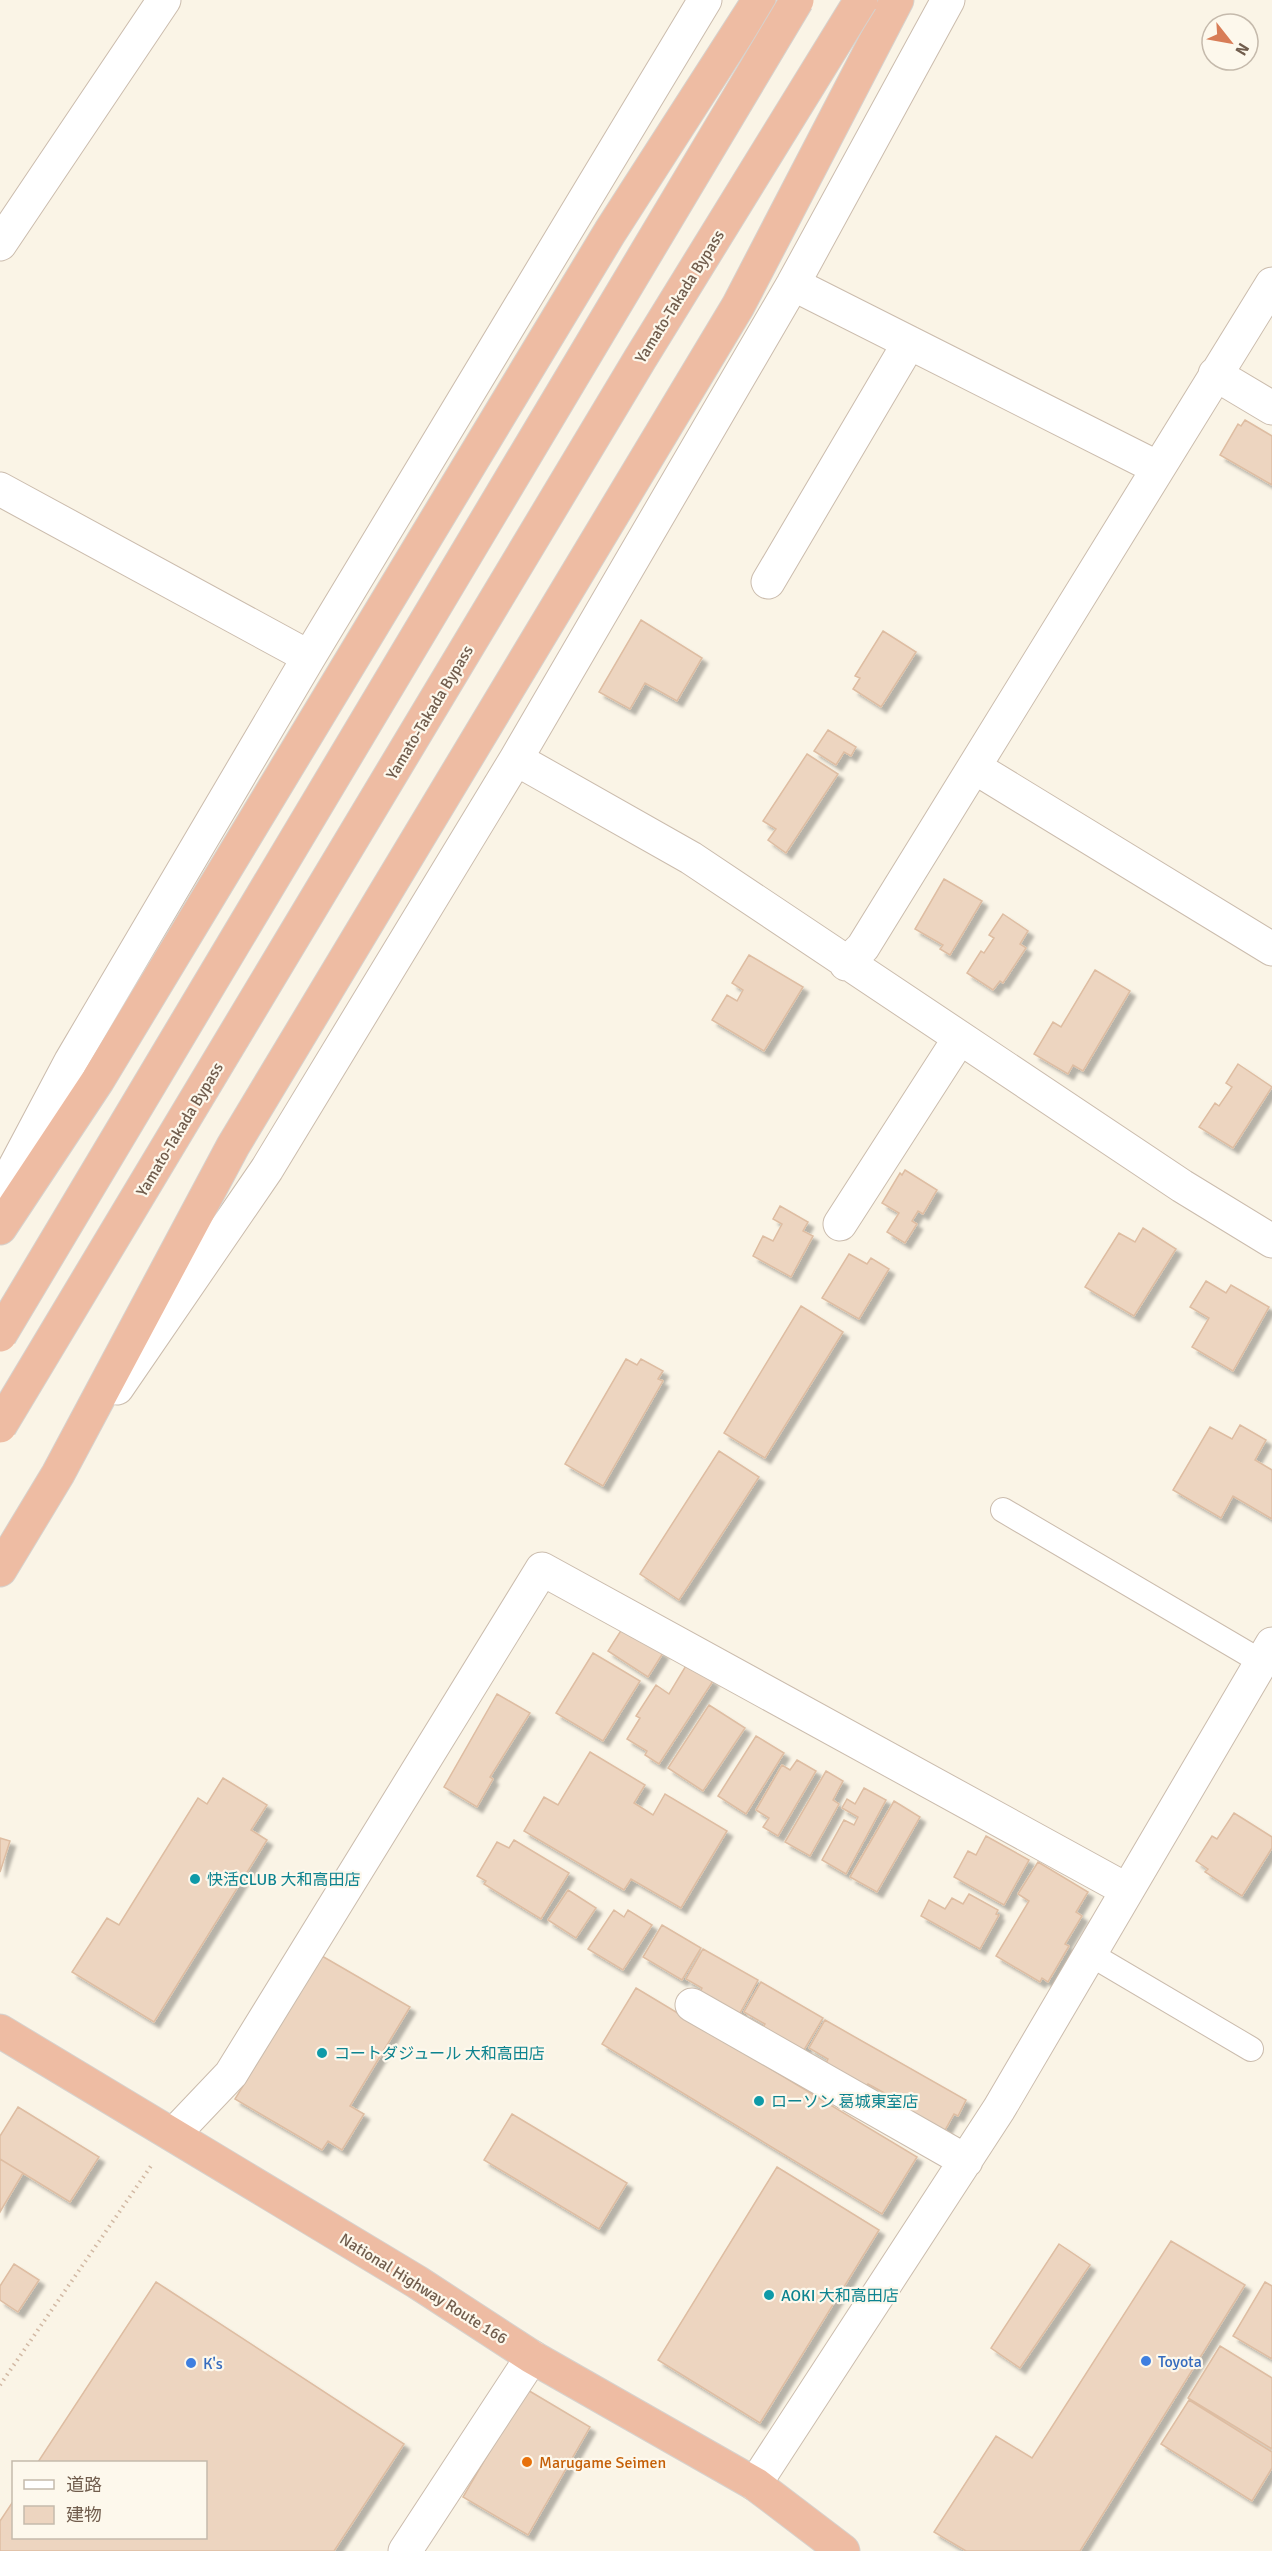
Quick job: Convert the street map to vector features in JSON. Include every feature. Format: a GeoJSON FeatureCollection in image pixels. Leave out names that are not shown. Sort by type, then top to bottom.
{"type":"FeatureCollection","features":[{"type":"Feature","properties":{"kind":"highway"},"geometry":{"type":"LineString","coordinates":[[0,1228],[98,1080],[366,640],[610,232],[759,0]]}},
{"type":"Feature","properties":{"kind":"highway"},"geometry":{"type":"LineString","coordinates":[[0,1335],[797,0]]}},
{"type":"Feature","properties":{"kind":"highway","name":"Yamato-Takada Bypass"},"geometry":{"type":"LineString","coordinates":[[0,1426],[640,359],[861,0]]}},
{"type":"Feature","properties":{"kind":"highway"},"geometry":{"type":"LineString","coordinates":[[0,1570],[58,1474],[232,1146],[738,306],[897,0]]}},
{"type":"Feature","properties":{"kind":"highway","name":"National Highway Route 166"},"geometry":{"type":"LineString","coordinates":[[0,2031],[417,2282],[532,2357],[755,2484],[843,2551]]}},
{"type":"Feature","properties":{"kind":"street"},"geometry":{"type":"LineString","coordinates":[[0,244],[164,0]]}},
{"type":"Feature","properties":{"kind":"street"},"geometry":{"type":"LineString","coordinates":[[0,1195],[71,1061],[309,657],[705,0]]}},
{"type":"Feature","properties":{"kind":"street"},"geometry":{"type":"LineString","coordinates":[[58,1474],[267,1169],[516,759],[793,284],[948,0]]}},
{"type":"Feature","properties":{"kind":"street"},"geometry":{"type":"LineString","coordinates":[[793,284],[1158,468]]}},
{"type":"Feature","properties":{"kind":"street"},"geometry":{"type":"LineString","coordinates":[[846,964],[863,947],[1272,284]]}},
{"type":"Feature","properties":{"kind":"street"},"geometry":{"type":"LineString","coordinates":[[768,582],[909,343]]}},
{"type":"Feature","properties":{"kind":"street"},"geometry":{"type":"LineString","coordinates":[[1215,374],[1272,408]]}},
{"type":"Feature","properties":{"kind":"street"},"geometry":{"type":"LineString","coordinates":[[0,489],[309,657]]}},
{"type":"Feature","properties":{"kind":"street"},"geometry":{"type":"LineString","coordinates":[[516,759],[691,858],[959,1039],[1182,1186],[1272,1241]]}},
{"type":"Feature","properties":{"kind":"street"},"geometry":{"type":"LineString","coordinates":[[974,767],[1272,949]]}},
{"type":"Feature","properties":{"kind":"street"},"geometry":{"type":"LineString","coordinates":[[840,1224],[959,1039]]}},
{"type":"Feature","properties":{"kind":"street"},"geometry":{"type":"LineString","coordinates":[[174,2134],[231,2074],[542,1569],[1127,1890]]}},
{"type":"Feature","properties":{"kind":"street"},"geometry":{"type":"LineString","coordinates":[[755,2484],[966,2161],[1266,1653]]}},
{"type":"Feature","properties":{"kind":"street"},"geometry":{"type":"LineString","coordinates":[[692,2005],[966,2161]]}},
{"type":"Feature","properties":{"kind":"street"},"geometry":{"type":"LineString","coordinates":[[405,2551],[532,2357]]}},
{"type":"Feature","properties":{"kind":"lane"},"geometry":{"type":"LineString","coordinates":[[1003,1510],[1266,1653]]}},
{"type":"Feature","properties":{"kind":"lane"},"geometry":{"type":"LineString","coordinates":[[1090,1954],[1251,2049]]}},
{"type":"Feature","properties":{"kind":"path"},"geometry":{"type":"LineString","coordinates":[[0,2385],[174,2134]]}},
{"type":"Feature","properties":{"kind":"building"},"geometry":{"type":"Polygon","coordinates":[[[1245,420],[1272,436],[1272,485],[1220,455],[1238,424],[1241,426],[1245,420]]]}},
{"type":"Feature","properties":{"kind":"building"},"geometry":{"type":"Polygon","coordinates":[[[641,620],[702,658],[677,701],[645,683],[630,709],[599,692],[641,620]]]}},
{"type":"Feature","properties":{"kind":"building"},"geometry":{"type":"Polygon","coordinates":[[[883,631],[916,652],[881,707],[853,689],[860,678],[855,676],[883,631]]]}},
{"type":"Feature","properties":{"kind":"building"},"geometry":{"type":"Polygon","coordinates":[[[828,730],[856,747],[851,756],[844,752],[836,765],[814,751],[828,730]]]}},
{"type":"Feature","properties":{"kind":"building"},"geometry":{"type":"Polygon","coordinates":[[[807,754],[838,774],[786,853],[768,840],[776,829],[763,821],[807,754]]]}},
{"type":"Feature","properties":{"kind":"building"},"geometry":{"type":"Polygon","coordinates":[[[944,879],[982,901],[950,955],[940,949],[943,945],[915,929],[944,879]]]}},
{"type":"Feature","properties":{"kind":"building"},"geometry":{"type":"Polygon","coordinates":[[[1003,914],[1028,931],[1020,944],[1026,948],[1003,983],[1000,981],[993,990],[967,973],[981,951],[984,953],[994,938],[989,935],[1003,914]]]}},
{"type":"Feature","properties":{"kind":"building"},"geometry":{"type":"Polygon","coordinates":[[[749,955],[803,987],[764,1051],[712,1020],[727,995],[737,1001],[743,990],[732,983],[749,955]]]}},
{"type":"Feature","properties":{"kind":"building"},"geometry":{"type":"Polygon","coordinates":[[[1095,970],[1130,991],[1083,1071],[1073,1065],[1068,1074],[1034,1054],[1053,1022],[1061,1027],[1095,970]]]}},
{"type":"Feature","properties":{"kind":"building"},"geometry":{"type":"Polygon","coordinates":[[[1238,1064],[1272,1087],[1233,1148],[1199,1127],[1215,1103],[1219,1106],[1232,1087],[1226,1083],[1238,1064]]]}},
{"type":"Feature","properties":{"kind":"building"},"geometry":{"type":"Polygon","coordinates":[[[905,1170],[937,1190],[923,1214],[918,1211],[912,1221],[917,1224],[905,1243],[887,1232],[899,1213],[882,1203],[900,1173],[902,1175],[905,1170]]]}},
{"type":"Feature","properties":{"kind":"building"},"geometry":{"type":"Polygon","coordinates":[[[780,1206],[808,1222],[803,1231],[813,1236],[791,1277],[753,1256],[763,1236],[773,1241],[782,1224],[773,1219],[780,1206]]]}},
{"type":"Feature","properties":{"kind":"building"},"geometry":{"type":"Polygon","coordinates":[[[1143,1228],[1176,1249],[1134,1316],[1085,1287],[1119,1233],[1135,1242],[1143,1228]]]}},
{"type":"Feature","properties":{"kind":"building"},"geometry":{"type":"Polygon","coordinates":[[[849,1254],[867,1264],[871,1258],[889,1269],[859,1319],[822,1298],[849,1254]]]}},
{"type":"Feature","properties":{"kind":"building"},"geometry":{"type":"Polygon","coordinates":[[[1206,1281],[1226,1293],[1231,1285],[1269,1307],[1233,1371],[1192,1347],[1209,1318],[1190,1307],[1206,1281]]]}},
{"type":"Feature","properties":{"kind":"building"},"geometry":{"type":"Polygon","coordinates":[[[801,1306],[843,1332],[765,1458],[724,1433],[801,1306]]]}},
{"type":"Feature","properties":{"kind":"building"},"geometry":{"type":"Polygon","coordinates":[[[626,1359],[637,1365],[641,1359],[663,1371],[658,1379],[663,1381],[603,1486],[565,1464],[626,1359]]]}},
{"type":"Feature","properties":{"kind":"building"},"geometry":{"type":"Polygon","coordinates":[[[1240,1425],[1266,1440],[1255,1460],[1272,1470],[1272,1519],[1233,1496],[1221,1518],[1173,1490],[1210,1427],[1232,1439],[1240,1425]]]}},
{"type":"Feature","properties":{"kind":"building"},"geometry":{"type":"Polygon","coordinates":[[[719,1451],[759,1477],[679,1600],[640,1574],[719,1451]]]}},
{"type":"Feature","properties":{"kind":"building"},"geometry":{"type":"Polygon","coordinates":[[[622,1629],[663,1653],[648,1677],[608,1651],[622,1629]]]}},
{"type":"Feature","properties":{"kind":"building"},"geometry":{"type":"Polygon","coordinates":[[[593,1653],[640,1681],[603,1741],[556,1713],[593,1653]]]}},
{"type":"Feature","properties":{"kind":"building"},"geometry":{"type":"Polygon","coordinates":[[[687,1664],[713,1681],[659,1764],[645,1755],[647,1751],[627,1739],[640,1718],[636,1716],[656,1685],[669,1694],[687,1664]]]}},
{"type":"Feature","properties":{"kind":"building"},"geometry":{"type":"Polygon","coordinates":[[[497,1694],[530,1713],[490,1777],[493,1779],[477,1807],[444,1787],[497,1694]]]}},
{"type":"Feature","properties":{"kind":"building"},"geometry":{"type":"Polygon","coordinates":[[[709,1705],[745,1728],[703,1791],[668,1768],[709,1705]]]}},
{"type":"Feature","properties":{"kind":"building"},"geometry":{"type":"Polygon","coordinates":[[[756,1736],[784,1753],[746,1814],[718,1796],[756,1736]]]}},
{"type":"Feature","properties":{"kind":"building"},"geometry":{"type":"Polygon","coordinates":[[[590,1752],[645,1785],[634,1803],[653,1815],[665,1794],[727,1831],[681,1908],[631,1879],[624,1890],[524,1831],[544,1797],[558,1805],[590,1752]]]}},
{"type":"Feature","properties":{"kind":"building"},"geometry":{"type":"Polygon","coordinates":[[[797,1760],[816,1771],[778,1836],[763,1827],[769,1818],[756,1810],[782,1765],[790,1770],[797,1760]]]}},
{"type":"Feature","properties":{"kind":"building"},"geometry":{"type":"Polygon","coordinates":[[[826,1771],[843,1781],[833,1800],[839,1804],[810,1856],[785,1842],[826,1771]]]}},
{"type":"Feature","properties":{"kind":"building","name":"快活CLUB 大和高田店"},"geometry":{"type":"Polygon","coordinates":[[[223,1778],[267,1805],[251,1830],[267,1840],[154,2022],[72,1972],[107,1918],[119,1925],[198,1798],[207,1804],[223,1778]]]}},
{"type":"Feature","properties":{"kind":"building"},"geometry":{"type":"Polygon","coordinates":[[[864,1788],[886,1800],[846,1874],[822,1860],[844,1820],[854,1825],[858,1817],[842,1808],[847,1799],[855,1804],[864,1788]]]}},
{"type":"Feature","properties":{"kind":"building"},"geometry":{"type":"Polygon","coordinates":[[[894,1801],[920,1817],[877,1892],[850,1877],[894,1801]]]}},
{"type":"Feature","properties":{"kind":"building"},"geometry":{"type":"Polygon","coordinates":[[[1234,1813],[1272,1837],[1272,1848],[1242,1896],[1205,1872],[1208,1869],[1196,1861],[1212,1836],[1217,1839],[1234,1813]]]}},
{"type":"Feature","properties":{"kind":"building"},"geometry":{"type":"Polygon","coordinates":[[[986,1836],[1029,1860],[1004,1905],[954,1877],[968,1851],[976,1855],[986,1836]]]}},
{"type":"Feature","properties":{"kind":"building"},"geometry":{"type":"Polygon","coordinates":[[[0,1838],[10,1841],[0,1872],[0,1838]]]}},
{"type":"Feature","properties":{"kind":"building"},"geometry":{"type":"Polygon","coordinates":[[[514,1840],[569,1873],[541,1919],[484,1884],[486,1881],[477,1876],[497,1842],[509,1848],[514,1840]]]}},
{"type":"Feature","properties":{"kind":"building"},"geometry":{"type":"Polygon","coordinates":[[[1038,1862],[1088,1892],[1076,1912],[1082,1916],[1065,1944],[1069,1946],[1048,1982],[1042,1978],[1040,1982],[996,1956],[1029,1901],[1018,1894],[1038,1862]]]}},
{"type":"Feature","properties":{"kind":"building"},"geometry":{"type":"Polygon","coordinates":[[[568,1890],[596,1908],[576,1938],[548,1920],[568,1890]]]}},
{"type":"Feature","properties":{"kind":"building"},"geometry":{"type":"Polygon","coordinates":[[[969,1894],[998,1910],[996,1914],[999,1915],[980,1949],[921,1916],[929,1900],[945,1909],[952,1898],[963,1904],[969,1894]]]}},
{"type":"Feature","properties":{"kind":"building"},"geometry":{"type":"Polygon","coordinates":[[[614,1910],[624,1917],[628,1910],[652,1925],[623,1970],[588,1949],[614,1910]]]}},
{"type":"Feature","properties":{"kind":"building"},"geometry":{"type":"Polygon","coordinates":[[[662,1925],[701,1948],[682,1980],[643,1957],[662,1925]]]}},
{"type":"Feature","properties":{"kind":"building"},"geometry":{"type":"Polygon","coordinates":[[[703,1949],[758,1980],[739,2015],[700,1992],[702,1988],[686,1979],[703,1949]]]}},
{"type":"Feature","properties":{"kind":"building","name":"コートダジュール 大和高田店"},"geometry":{"type":"Polygon","coordinates":[[[322,1956],[410,2007],[350,2106],[364,2114],[342,2150],[328,2141],[322,2150],[235,2099],[322,1956]]]}},
{"type":"Feature","properties":{"kind":"building"},"geometry":{"type":"Polygon","coordinates":[[[761,1982],[823,2018],[804,2050],[763,2027],[765,2024],[744,2012],[761,1982]]]}},
{"type":"Feature","properties":{"kind":"building","name":"ローソン 葛城東室店"},"geometry":{"type":"Polygon","coordinates":[[[636,1988],[917,2157],[882,2214],[602,2044],[636,1988]]]}},
{"type":"Feature","properties":{"kind":"building"},"geometry":{"type":"Polygon","coordinates":[[[825,2020],[966,2100],[958,2116],[954,2114],[944,2132],[889,2102],[892,2097],[868,2084],[866,2086],[826,2063],[828,2059],[809,2048],[825,2020]]]}},
{"type":"Feature","properties":{"kind":"building"},"geometry":{"type":"Polygon","coordinates":[[[18,2107],[99,2157],[70,2202],[0,2159],[0,2136],[18,2107]]]}},
{"type":"Feature","properties":{"kind":"building"},"geometry":{"type":"Polygon","coordinates":[[[512,2114],[627,2183],[599,2229],[484,2160],[512,2114]]]}},
{"type":"Feature","properties":{"kind":"building"},"geometry":{"type":"Polygon","coordinates":[[[0,2159],[23,2173],[0,2212],[0,2159]]]}},
{"type":"Feature","properties":{"kind":"building","name":"AOKI 大和高田店"},"geometry":{"type":"Polygon","coordinates":[[[777,2167],[879,2230],[760,2423],[658,2360],[777,2167]]]}},
{"type":"Feature","properties":{"kind":"building","name":"Toyota"},"geometry":{"type":"Polygon","coordinates":[[[1171,2241],[1245,2285],[1080,2551],[966,2551],[934,2532],[996,2436],[1032,2458],[1171,2241]]]}},
{"type":"Feature","properties":{"kind":"building"},"geometry":{"type":"Polygon","coordinates":[[[1059,2244],[1090,2265],[1020,2368],[991,2348],[1059,2244]]]}},
{"type":"Feature","properties":{"kind":"building"},"geometry":{"type":"Polygon","coordinates":[[[14,2264],[39,2280],[18,2312],[0,2300],[0,2286],[14,2264]]]}},
{"type":"Feature","properties":{"kind":"building","name":"K's"},"geometry":{"type":"Polygon","coordinates":[[[156,2282],[404,2444],[334,2551],[0,2551],[0,2521],[12,2503],[12,2539],[207,2539],[207,2461],[39,2461],[156,2282]]]}},
{"type":"Feature","properties":{"kind":"building"},"geometry":{"type":"Polygon","coordinates":[[[1265,2282],[1272,2286],[1272,2359],[1233,2336],[1265,2282]]]}},
{"type":"Feature","properties":{"kind":"building"},"geometry":{"type":"Polygon","coordinates":[[[1220,2346],[1272,2378],[1272,2449],[1188,2398],[1220,2346]]]}},
{"type":"Feature","properties":{"kind":"building","name":"Marugame Seimen"},"geometry":{"type":"Polygon","coordinates":[[[526,2389],[590,2427],[528,2535],[463,2497],[526,2389]]]}},
{"type":"Feature","properties":{"kind":"building"},"geometry":{"type":"Polygon","coordinates":[[[1189,2400],[1272,2452],[1272,2468],[1252,2501],[1161,2444],[1189,2400]]]}},
{"type":"Feature","properties":{"kind":"place","name":"快活CLUB 大和高田店"},"geometry":{"type":"Point","coordinates":[195,1879]}},
{"type":"Feature","properties":{"kind":"place","name":"コートダジュール 大和高田店"},"geometry":{"type":"Point","coordinates":[322,2053]}},
{"type":"Feature","properties":{"kind":"place","name":"ローソン 葛城東室店"},"geometry":{"type":"Point","coordinates":[759,2101]}},
{"type":"Feature","properties":{"kind":"place","name":"AOKI 大和高田店"},"geometry":{"type":"Point","coordinates":[769,2295]}},
{"type":"Feature","properties":{"kind":"place","name":"Toyota"},"geometry":{"type":"Point","coordinates":[1146,2361]}},
{"type":"Feature","properties":{"kind":"place","name":"K's"},"geometry":{"type":"Point","coordinates":[191,2363]}},
{"type":"Feature","properties":{"kind":"place","name":"Marugame Seimen"},"geometry":{"type":"Point","coordinates":[527,2462]}}]}
